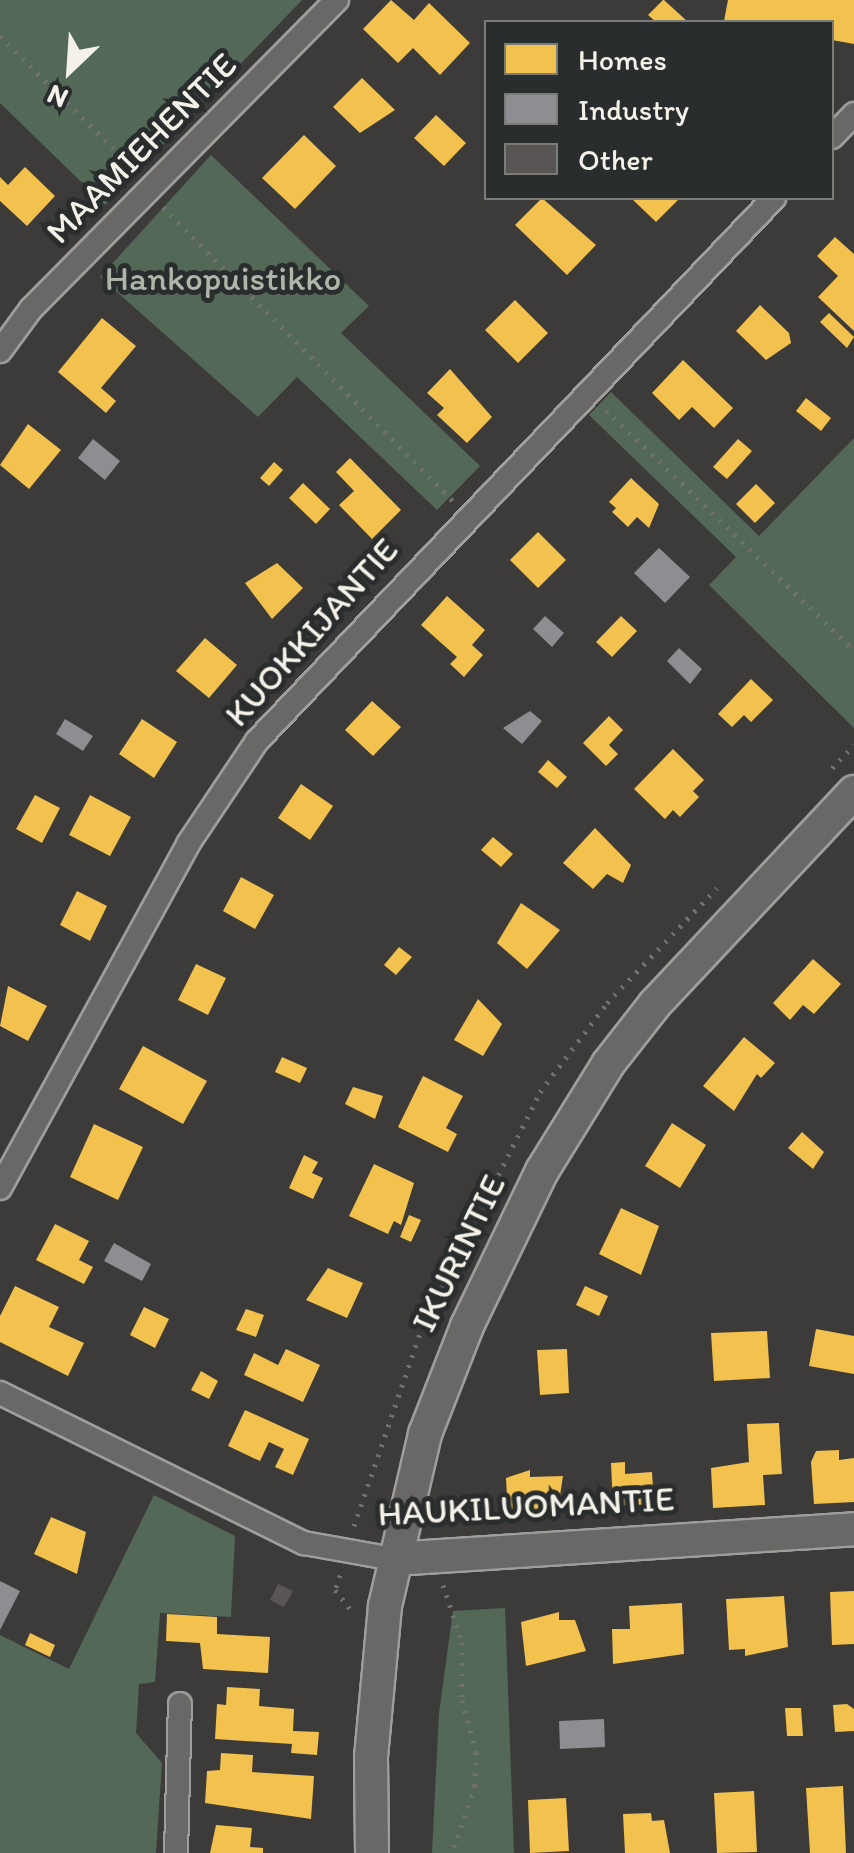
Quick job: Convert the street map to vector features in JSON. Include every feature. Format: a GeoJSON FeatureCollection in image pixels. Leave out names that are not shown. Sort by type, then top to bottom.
{"type":"FeatureCollection","features":[{"type":"Feature","properties":{"kind":"main road","name":"IKURINTIE"},"geometry":{"type":"LineString","coordinates":[[372,1853],[371,1757],[394,1559],[451,1360],[515,1220],[576,1113],[656,1004],[854,792]]}},
{"type":"Feature","properties":{"kind":"main road","name":"HAUKILUOMANTIE"},"geometry":{"type":"LineString","coordinates":[[394,1559],[854,1529]]}},
{"type":"Feature","properties":{"kind":"street","name":"MAAMIEHENTIE"},"geometry":{"type":"LineString","coordinates":[[0,351],[31,308],[338,0]]}},
{"type":"Feature","properties":{"kind":"street"},"geometry":{"type":"LineString","coordinates":[[834,136],[854,114]]}},
{"type":"Feature","properties":{"kind":"street","name":"KUOKKIJANTIE"},"geometry":{"type":"LineString","coordinates":[[0,1188],[224,784],[466,514],[772,200]]}},
{"type":"Feature","properties":{"kind":"street","name":"HAUKILUOMANTIE"},"geometry":{"type":"LineString","coordinates":[[0,1393],[304,1543],[394,1559]]}},
{"type":"Feature","properties":{"kind":"street"},"geometry":{"type":"LineString","coordinates":[[176,1853],[180,1704]]}},
{"type":"Feature","properties":{"kind":"path"},"geometry":{"type":"LineString","coordinates":[[0,36],[130,161],[147,192],[466,514]]}},
{"type":"Feature","properties":{"kind":"path"},"geometry":{"type":"LineString","coordinates":[[586,391],[854,650]]}},
{"type":"Feature","properties":{"kind":"path"},"geometry":{"type":"LineString","coordinates":[[434,1558],[462,1642],[462,1700],[476,1752],[475,1785],[452,1853]]}},
{"type":"Feature","properties":{"kind":"green space"},"geometry":{"type":"Polygon","coordinates":[[[0,0],[302,0],[105,205],[0,103],[0,0]]]}},
{"type":"Feature","properties":{"kind":"green space","name":"Hankopuistikko"},"geometry":{"type":"Polygon","coordinates":[[[211,155],[369,306],[341,333],[480,466],[437,510],[297,377],[258,417],[100,277],[211,155]]]}},
{"type":"Feature","properties":{"kind":"green space"},"geometry":{"type":"Polygon","coordinates":[[[611,392],[759,536],[854,438],[854,728],[709,585],[736,557],[589,415],[611,392]]]}},
{"type":"Feature","properties":{"kind":"green space"},"geometry":{"type":"Polygon","coordinates":[[[154,1495],[235,1536],[231,1617],[160,1613],[155,1682],[139,1684],[136,1733],[162,1763],[156,1853],[0,1853],[0,1635],[69,1669],[154,1495]]]}},
{"type":"Feature","properties":{"kind":"green space"},"geometry":{"type":"Polygon","coordinates":[[[505,1608],[514,1853],[432,1853],[439,1713],[453,1611],[505,1608]]]}},
{"type":"Feature","properties":{"kind":"building: Homes"},"geometry":{"type":"Polygon","coordinates":[[[391,0],[414,20],[429,3],[470,43],[440,75],[413,48],[398,63],[363,29],[391,0]]]}},
{"type":"Feature","properties":{"kind":"building: Homes"},"geometry":{"type":"Polygon","coordinates":[[[663,0],[686,20],[654,20],[648,15],[663,0]]]}},
{"type":"Feature","properties":{"kind":"building: Homes"},"geometry":{"type":"Polygon","coordinates":[[[728,0],[854,0],[854,44],[834,40],[834,20],[724,20],[728,0]]]}},
{"type":"Feature","properties":{"kind":"building: Homes"},"geometry":{"type":"Polygon","coordinates":[[[362,78],[395,110],[360,133],[333,107],[362,78]]]}},
{"type":"Feature","properties":{"kind":"building: Homes"},"geometry":{"type":"Polygon","coordinates":[[[436,115],[466,143],[444,166],[414,138],[436,115]]]}},
{"type":"Feature","properties":{"kind":"building: Homes"},"geometry":{"type":"Polygon","coordinates":[[[304,135],[336,166],[295,209],[262,178],[304,135]]]}},
{"type":"Feature","properties":{"kind":"building: Homes"},"geometry":{"type":"Polygon","coordinates":[[[25,167],[55,196],[27,226],[0,201],[0,177],[8,185],[25,167]]]}},
{"type":"Feature","properties":{"kind":"building: Homes"},"geometry":{"type":"Polygon","coordinates":[[[544,200],[596,245],[567,275],[515,225],[544,200]]]}},
{"type":"Feature","properties":{"kind":"building: Homes"},"geometry":{"type":"Polygon","coordinates":[[[633,200],[678,200],[656,222],[633,200]]]}},
{"type":"Feature","properties":{"kind":"building: Homes"},"geometry":{"type":"Polygon","coordinates":[[[835,237],[854,254],[854,331],[818,297],[838,276],[817,256],[835,237]]]}},
{"type":"Feature","properties":{"kind":"building: Homes"},"geometry":{"type":"Polygon","coordinates":[[[515,300],[548,333],[518,363],[485,330],[515,300]]]}},
{"type":"Feature","properties":{"kind":"building: Homes"},"geometry":{"type":"Polygon","coordinates":[[[760,305],[789,333],[791,343],[766,360],[736,331],[760,305]]]}},
{"type":"Feature","properties":{"kind":"building: Homes"},"geometry":{"type":"Polygon","coordinates":[[[829,313],[854,337],[847,348],[820,322],[829,313]]]}},
{"type":"Feature","properties":{"kind":"building: Homes"},"geometry":{"type":"Polygon","coordinates":[[[102,318],[136,346],[101,388],[116,401],[106,413],[58,372],[102,318]]]}},
{"type":"Feature","properties":{"kind":"building: Homes"},"geometry":{"type":"Polygon","coordinates":[[[683,360],[733,408],[714,428],[692,407],[679,420],[652,393],[683,360]]]}},
{"type":"Feature","properties":{"kind":"building: Homes"},"geometry":{"type":"Polygon","coordinates":[[[450,369],[492,417],[467,443],[437,415],[444,408],[427,393],[450,369]]]}},
{"type":"Feature","properties":{"kind":"building: Homes"},"geometry":{"type":"Polygon","coordinates":[[[806,398],[831,418],[821,431],[796,411],[806,398]]]}},
{"type":"Feature","properties":{"kind":"building: Homes"},"geometry":{"type":"Polygon","coordinates":[[[28,424],[61,450],[29,489],[0,465],[28,424]]]}},
{"type":"Feature","properties":{"kind":"building: Homes"},"geometry":{"type":"Polygon","coordinates":[[[738,439],[752,451],[727,479],[713,467],[738,439]]]}},
{"type":"Feature","properties":{"kind":"building: Homes"},"geometry":{"type":"Polygon","coordinates":[[[350,458],[401,510],[372,539],[339,505],[354,491],[336,472],[350,458]]]}},
{"type":"Feature","properties":{"kind":"building: Homes"},"geometry":{"type":"Polygon","coordinates":[[[274,462],[283,470],[269,486],[260,478],[274,462]]]}},
{"type":"Feature","properties":{"kind":"building: Homes"},"geometry":{"type":"Polygon","coordinates":[[[631,478],[659,504],[649,528],[637,517],[628,527],[612,512],[616,508],[609,502],[631,478]]]}},
{"type":"Feature","properties":{"kind":"building: Homes"},"geometry":{"type":"Polygon","coordinates":[[[303,483],[330,509],[316,524],[289,498],[303,483]]]}},
{"type":"Feature","properties":{"kind":"building: Homes"},"geometry":{"type":"Polygon","coordinates":[[[756,484],[775,503],[755,523],[736,504],[756,484]]]}},
{"type":"Feature","properties":{"kind":"building: Homes"},"geometry":{"type":"Polygon","coordinates":[[[538,532],[566,560],[538,588],[510,560],[538,532]]]}},
{"type":"Feature","properties":{"kind":"building: Homes"},"geometry":{"type":"Polygon","coordinates":[[[277,563],[303,588],[272,619],[245,583],[277,563]]]}},
{"type":"Feature","properties":{"kind":"building: Homes"},"geometry":{"type":"Polygon","coordinates":[[[447,596],[485,630],[472,645],[483,655],[464,677],[450,664],[457,657],[421,625],[447,596]]]}},
{"type":"Feature","properties":{"kind":"building: Homes"},"geometry":{"type":"Polygon","coordinates":[[[621,616],[637,631],[612,657],[596,642],[621,616]]]}},
{"type":"Feature","properties":{"kind":"building: Homes"},"geometry":{"type":"Polygon","coordinates":[[[205,638],[237,665],[209,698],[176,671],[205,638]]]}},
{"type":"Feature","properties":{"kind":"building: Homes"},"geometry":{"type":"Polygon","coordinates":[[[751,679],[773,700],[751,722],[744,715],[732,727],[718,714],[751,679]]]}},
{"type":"Feature","properties":{"kind":"building: Homes"},"geometry":{"type":"Polygon","coordinates":[[[372,701],[401,727],[373,756],[345,730],[372,701]]]}},
{"type":"Feature","properties":{"kind":"building: Homes"},"geometry":{"type":"Polygon","coordinates":[[[609,716],[623,730],[609,745],[618,754],[606,766],[583,743],[609,716]]]}},
{"type":"Feature","properties":{"kind":"building: Homes"},"geometry":{"type":"Polygon","coordinates":[[[142,719],[177,742],[154,778],[119,754],[142,719]]]}},
{"type":"Feature","properties":{"kind":"building: Homes"},"geometry":{"type":"Polygon","coordinates":[[[673,749],[704,780],[693,791],[699,797],[680,817],[673,810],[665,819],[634,789],[673,749]]]}},
{"type":"Feature","properties":{"kind":"building: Homes"},"geometry":{"type":"Polygon","coordinates":[[[548,760],[567,777],[557,788],[538,772],[548,760]]]}},
{"type":"Feature","properties":{"kind":"building: Homes"},"geometry":{"type":"Polygon","coordinates":[[[301,784],[333,806],[310,840],[278,818],[301,784]]]}},
{"type":"Feature","properties":{"kind":"building: Homes"},"geometry":{"type":"Polygon","coordinates":[[[35,795],[60,808],[42,843],[16,829],[35,795]]]}},
{"type":"Feature","properties":{"kind":"building: Homes"},"geometry":{"type":"Polygon","coordinates":[[[90,795],[131,817],[110,856],[69,835],[90,795]]]}},
{"type":"Feature","properties":{"kind":"building: Homes"},"geometry":{"type":"Polygon","coordinates":[[[595,828],[631,865],[623,883],[607,874],[593,889],[563,863],[595,828]]]}},
{"type":"Feature","properties":{"kind":"building: Homes"},"geometry":{"type":"Polygon","coordinates":[[[493,837],[513,854],[501,867],[481,850],[493,837]]]}},
{"type":"Feature","properties":{"kind":"building: Homes"},"geometry":{"type":"Polygon","coordinates":[[[241,877],[274,895],[255,929],[223,911],[241,877]]]}},
{"type":"Feature","properties":{"kind":"building: Homes"},"geometry":{"type":"Polygon","coordinates":[[[77,891],[107,906],[90,941],[60,925],[77,891]]]}},
{"type":"Feature","properties":{"kind":"building: Homes"},"geometry":{"type":"Polygon","coordinates":[[[521,903],[560,930],[527,969],[497,943],[521,903]]]}},
{"type":"Feature","properties":{"kind":"building: Homes"},"geometry":{"type":"Polygon","coordinates":[[[399,947],[412,957],[396,975],[384,965],[399,947]]]}},
{"type":"Feature","properties":{"kind":"building: Homes"},"geometry":{"type":"Polygon","coordinates":[[[813,959],[841,984],[814,1014],[803,1005],[790,1020],[773,1003],[813,959]]]}},
{"type":"Feature","properties":{"kind":"building: Homes"},"geometry":{"type":"Polygon","coordinates":[[[196,964],[226,978],[208,1015],[178,1000],[196,964]]]}},
{"type":"Feature","properties":{"kind":"building: Homes"},"geometry":{"type":"Polygon","coordinates":[[[8,986],[47,1006],[28,1041],[0,1026],[8,986]]]}},
{"type":"Feature","properties":{"kind":"building: Homes"},"geometry":{"type":"Polygon","coordinates":[[[478,999],[502,1024],[483,1056],[454,1040],[478,999]]]}},
{"type":"Feature","properties":{"kind":"building: Homes"},"geometry":{"type":"Polygon","coordinates":[[[744,1037],[775,1063],[761,1078],[757,1074],[734,1111],[703,1086],[744,1037]]]}},
{"type":"Feature","properties":{"kind":"building: Homes"},"geometry":{"type":"Polygon","coordinates":[[[143,1046],[207,1081],[183,1124],[119,1089],[143,1046]]]}},
{"type":"Feature","properties":{"kind":"building: Homes"},"geometry":{"type":"Polygon","coordinates":[[[282,1057],[307,1068],[300,1083],[275,1072],[282,1057]]]}},
{"type":"Feature","properties":{"kind":"building: Homes"},"geometry":{"type":"Polygon","coordinates":[[[423,1076],[463,1096],[446,1128],[457,1134],[448,1152],[398,1127],[423,1076]]]}},
{"type":"Feature","properties":{"kind":"building: Homes"},"geometry":{"type":"Polygon","coordinates":[[[353,1087],[383,1096],[375,1119],[345,1104],[353,1087]]]}},
{"type":"Feature","properties":{"kind":"building: Homes"},"geometry":{"type":"Polygon","coordinates":[[[672,1123],[706,1145],[680,1188],[645,1166],[672,1123]]]}},
{"type":"Feature","properties":{"kind":"building: Homes"},"geometry":{"type":"Polygon","coordinates":[[[94,1124],[143,1147],[118,1200],[70,1177],[94,1124]]]}},
{"type":"Feature","properties":{"kind":"building: Homes"},"geometry":{"type":"Polygon","coordinates":[[[802,1132],[824,1152],[813,1169],[788,1148],[802,1132]]]}},
{"type":"Feature","properties":{"kind":"building: Homes"},"geometry":{"type":"Polygon","coordinates":[[[304,1155],[318,1162],[312,1173],[323,1178],[313,1199],[289,1188],[304,1155]]]}},
{"type":"Feature","properties":{"kind":"building: Homes"},"geometry":{"type":"Polygon","coordinates":[[[374,1164],[414,1183],[401,1225],[394,1221],[388,1234],[349,1216],[374,1164]]]}},
{"type":"Feature","properties":{"kind":"building: Homes"},"geometry":{"type":"Polygon","coordinates":[[[621,1208],[659,1226],[641,1275],[599,1254],[621,1208]]]}},
{"type":"Feature","properties":{"kind":"building: Homes"},"geometry":{"type":"Polygon","coordinates":[[[409,1215],[421,1220],[411,1242],[400,1237],[409,1215]]]}},
{"type":"Feature","properties":{"kind":"building: Homes"},"geometry":{"type":"Polygon","coordinates":[[[55,1224],[89,1241],[79,1260],[93,1267],[84,1284],[36,1260],[55,1224]]]}},
{"type":"Feature","properties":{"kind":"building: Homes"},"geometry":{"type":"Polygon","coordinates":[[[328,1268],[363,1283],[347,1318],[306,1300],[328,1268]]]}},
{"type":"Feature","properties":{"kind":"building: Homes"},"geometry":{"type":"Polygon","coordinates":[[[15,1286],[59,1307],[49,1327],[84,1343],[68,1376],[0,1342],[0,1316],[15,1286]]]}},
{"type":"Feature","properties":{"kind":"building: Homes"},"geometry":{"type":"Polygon","coordinates":[[[585,1286],[608,1296],[599,1316],[576,1305],[585,1286]]]}},
{"type":"Feature","properties":{"kind":"building: Homes"},"geometry":{"type":"Polygon","coordinates":[[[144,1307],[169,1319],[155,1348],[130,1335],[144,1307]]]}},
{"type":"Feature","properties":{"kind":"building: Homes"},"geometry":{"type":"Polygon","coordinates":[[[246,1309],[264,1315],[256,1337],[236,1330],[246,1309]]]}},
{"type":"Feature","properties":{"kind":"building: Homes"},"geometry":{"type":"Polygon","coordinates":[[[816,1329],[854,1336],[854,1374],[809,1366],[816,1329]]]}},
{"type":"Feature","properties":{"kind":"building: Homes"},"geometry":{"type":"Polygon","coordinates":[[[767,1331],[770,1378],[714,1381],[711,1333],[767,1331]]]}},
{"type":"Feature","properties":{"kind":"building: Homes"},"geometry":{"type":"Polygon","coordinates":[[[286,1349],[320,1365],[303,1402],[244,1375],[254,1353],[278,1365],[286,1349]]]}},
{"type":"Feature","properties":{"kind":"building: Homes"},"geometry":{"type":"Polygon","coordinates":[[[567,1349],[569,1393],[540,1395],[537,1350],[567,1349]]]}},
{"type":"Feature","properties":{"kind":"building: Homes"},"geometry":{"type":"Polygon","coordinates":[[[201,1371],[218,1381],[209,1399],[191,1390],[201,1371]]]}},
{"type":"Feature","properties":{"kind":"building: Homes"},"geometry":{"type":"Polygon","coordinates":[[[245,1410],[309,1439],[293,1475],[275,1467],[284,1449],[269,1442],[260,1461],[228,1446],[245,1410]]]}},
{"type":"Feature","properties":{"kind":"building: Homes"},"geometry":{"type":"Polygon","coordinates":[[[779,1423],[782,1474],[763,1475],[765,1505],[713,1508],[711,1468],[749,1462],[747,1424],[779,1423]]]}},
{"type":"Feature","properties":{"kind":"building: Homes"},"geometry":{"type":"Polygon","coordinates":[[[839,1450],[839,1460],[854,1458],[854,1502],[814,1504],[811,1462],[816,1451],[839,1450]]]}},
{"type":"Feature","properties":{"kind":"building: Homes"},"geometry":{"type":"Polygon","coordinates":[[[625,1462],[625,1474],[652,1472],[654,1504],[613,1506],[611,1463],[625,1462]]]}},
{"type":"Feature","properties":{"kind":"building: Homes"},"geometry":{"type":"Polygon","coordinates":[[[530,1470],[530,1477],[563,1476],[557,1515],[508,1518],[506,1478],[530,1470]]]}},
{"type":"Feature","properties":{"kind":"building: Homes"},"geometry":{"type":"Polygon","coordinates":[[[51,1517],[86,1532],[77,1574],[34,1554],[51,1517]]]}},
{"type":"Feature","properties":{"kind":"building: Homes"},"geometry":{"type":"Polygon","coordinates":[[[854,1591],[854,1644],[832,1645],[830,1592],[854,1591]]]}},
{"type":"Feature","properties":{"kind":"building: Homes"},"geometry":{"type":"Polygon","coordinates":[[[784,1596],[788,1647],[745,1656],[745,1649],[729,1650],[726,1599],[784,1596]]]}},
{"type":"Feature","properties":{"kind":"building: Homes"},"geometry":{"type":"Polygon","coordinates":[[[682,1603],[684,1654],[613,1664],[612,1629],[630,1629],[629,1606],[682,1603]]]}},
{"type":"Feature","properties":{"kind":"building: Homes"},"geometry":{"type":"Polygon","coordinates":[[[559,1612],[559,1620],[575,1620],[586,1651],[526,1666],[521,1622],[559,1612]]]}},
{"type":"Feature","properties":{"kind":"building: Homes"},"geometry":{"type":"Polygon","coordinates":[[[167,1614],[217,1617],[217,1634],[270,1637],[268,1673],[203,1669],[200,1643],[166,1641],[167,1614]]]}},
{"type":"Feature","properties":{"kind":"building: Homes"},"geometry":{"type":"Polygon","coordinates":[[[30,1633],[55,1645],[50,1657],[25,1645],[30,1633]]]}},
{"type":"Feature","properties":{"kind":"building: Homes"},"geometry":{"type":"Polygon","coordinates":[[[227,1687],[260,1689],[259,1706],[294,1709],[293,1731],[319,1732],[317,1755],[291,1753],[292,1744],[215,1739],[217,1704],[226,1705],[227,1687]]]}},
{"type":"Feature","properties":{"kind":"building: Homes"},"geometry":{"type":"Polygon","coordinates":[[[847,1704],[854,1709],[854,1731],[835,1732],[833,1705],[847,1704]]]}},
{"type":"Feature","properties":{"kind":"building: Homes"},"geometry":{"type":"Polygon","coordinates":[[[785,1708],[801,1708],[803,1736],[787,1736],[785,1708]]]}},
{"type":"Feature","properties":{"kind":"building: Homes"},"geometry":{"type":"Polygon","coordinates":[[[221,1753],[253,1755],[252,1772],[314,1776],[311,1819],[205,1803],[207,1771],[220,1770],[221,1753]]]}},
{"type":"Feature","properties":{"kind":"building: Homes"},"geometry":{"type":"Polygon","coordinates":[[[843,1786],[846,1853],[810,1853],[806,1788],[843,1786]]]}},
{"type":"Feature","properties":{"kind":"building: Homes"},"geometry":{"type":"Polygon","coordinates":[[[754,1791],[757,1852],[717,1853],[714,1793],[754,1791]]]}},
{"type":"Feature","properties":{"kind":"building: Homes"},"geometry":{"type":"Polygon","coordinates":[[[566,1798],[569,1851],[530,1853],[528,1800],[566,1798]]]}},
{"type":"Feature","properties":{"kind":"building: Homes"},"geometry":{"type":"Polygon","coordinates":[[[651,1813],[652,1821],[664,1820],[670,1853],[625,1853],[623,1814],[651,1813]]]}},
{"type":"Feature","properties":{"kind":"building: Homes"},"geometry":{"type":"Polygon","coordinates":[[[216,1825],[252,1828],[250,1847],[263,1848],[263,1853],[210,1853],[216,1825]]]}},
{"type":"Feature","properties":{"kind":"building: Industry"},"geometry":{"type":"Polygon","coordinates":[[[93,439],[120,461],[105,480],[78,458],[93,439]]]}},
{"type":"Feature","properties":{"kind":"building: Industry"},"geometry":{"type":"Polygon","coordinates":[[[659,548],[690,577],[665,603],[634,573],[659,548]]]}},
{"type":"Feature","properties":{"kind":"building: Industry"},"geometry":{"type":"Polygon","coordinates":[[[545,616],[564,633],[552,647],[533,629],[545,616]]]}},
{"type":"Feature","properties":{"kind":"building: Industry"},"geometry":{"type":"Polygon","coordinates":[[[679,648],[702,669],[690,684],[667,661],[679,648]]]}},
{"type":"Feature","properties":{"kind":"building: Industry"},"geometry":{"type":"Polygon","coordinates":[[[530,711],[542,721],[522,744],[503,728],[530,711]]]}},
{"type":"Feature","properties":{"kind":"building: Industry"},"geometry":{"type":"Polygon","coordinates":[[[65,719],[93,736],[83,751],[56,734],[65,719]]]}},
{"type":"Feature","properties":{"kind":"building: Industry"},"geometry":{"type":"Polygon","coordinates":[[[114,1243],[151,1264],[142,1281],[104,1261],[114,1243]]]}},
{"type":"Feature","properties":{"kind":"building: Industry"},"geometry":{"type":"Polygon","coordinates":[[[0,1581],[20,1591],[0,1630],[0,1581]]]}},
{"type":"Feature","properties":{"kind":"building: Industry"},"geometry":{"type":"Polygon","coordinates":[[[604,1719],[605,1747],[560,1749],[559,1721],[604,1719]]]}},
{"type":"Feature","properties":{"kind":"building: Other"},"geometry":{"type":"Polygon","coordinates":[[[278,1584],[293,1591],[284,1607],[270,1600],[278,1584]]]}}]}
